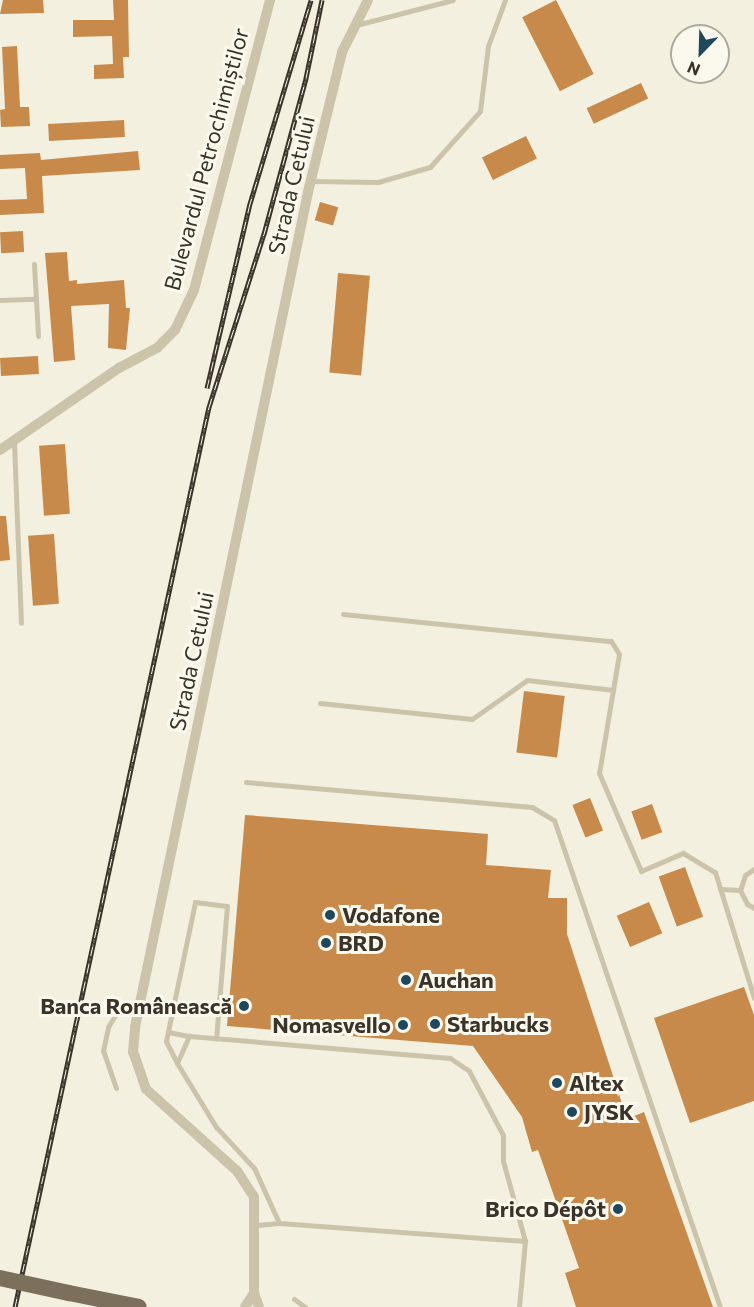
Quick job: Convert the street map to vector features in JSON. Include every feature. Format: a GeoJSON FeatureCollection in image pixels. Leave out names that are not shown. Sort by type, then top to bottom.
{"type":"FeatureCollection","features":[{"type":"Feature","properties":{"kind":"main road"},"geometry":{"type":"LineString","coordinates":[[0,1278],[139,1307]]}},
{"type":"Feature","properties":{"kind":"street","name":"Bulevardul Petrochimiștilor"},"geometry":{"type":"LineString","coordinates":[[0,450],[119,368],[156,348],[175,330],[194,290],[270,0]]}},
{"type":"Feature","properties":{"kind":"street","name":"Strada Cetului"},"geometry":{"type":"LineString","coordinates":[[259,1307],[254,1293],[257,1225],[254,1197],[237,1171],[146,1089],[133,1052],[139,1008],[310,181],[342,52],[368,0]]}},
{"type":"Feature","properties":{"kind":"street"},"geometry":{"type":"LineString","coordinates":[[245,1307],[254,1293]]}},
{"type":"Feature","properties":{"kind":"lane"},"geometry":{"type":"LineString","coordinates":[[355,25],[453,0]]}},
{"type":"Feature","properties":{"kind":"lane"},"geometry":{"type":"LineString","coordinates":[[310,181],[378,182],[430,167],[480,111],[488,46],[504,0]]}},
{"type":"Feature","properties":{"kind":"lane"},"geometry":{"type":"LineString","coordinates":[[34,264],[38,336]]}},
{"type":"Feature","properties":{"kind":"lane"},"geometry":{"type":"LineString","coordinates":[[0,300],[36,299]]}},
{"type":"Feature","properties":{"kind":"lane"},"geometry":{"type":"LineString","coordinates":[[14,441],[21,623]]}},
{"type":"Feature","properties":{"kind":"lane"},"geometry":{"type":"LineString","coordinates":[[343,614],[611,641],[619,654],[599,772],[641,871],[683,853],[715,872],[754,998]]}},
{"type":"Feature","properties":{"kind":"lane"},"geometry":{"type":"LineString","coordinates":[[320,703],[472,718],[527,680],[613,690]]}},
{"type":"Feature","properties":{"kind":"lane"},"geometry":{"type":"LineString","coordinates":[[246,782],[532,807],[554,820],[720,1307]]}},
{"type":"Feature","properties":{"kind":"lane"},"geometry":{"type":"LineString","coordinates":[[754,869],[745,875],[740,890],[747,904],[754,908]]}},
{"type":"Feature","properties":{"kind":"lane"},"geometry":{"type":"LineString","coordinates":[[720,889],[740,890]]}},
{"type":"Feature","properties":{"kind":"lane"},"geometry":{"type":"LineString","coordinates":[[216,1039],[227,906],[195,902],[166,1041],[216,1127],[262,1181],[279,1223]]}},
{"type":"Feature","properties":{"kind":"lane"},"geometry":{"type":"LineString","coordinates":[[116,1088],[103,1051],[108,1027],[117,1012],[139,1008]]}},
{"type":"Feature","properties":{"kind":"lane"},"geometry":{"type":"LineString","coordinates":[[168,1032],[216,1039],[450,1058],[461,1063],[483,1092],[503,1135],[503,1161],[525,1241],[519,1307]]}},
{"type":"Feature","properties":{"kind":"lane"},"geometry":{"type":"LineString","coordinates":[[177,1063],[189,1036]]}},
{"type":"Feature","properties":{"kind":"lane"},"geometry":{"type":"LineString","coordinates":[[254,1197],[262,1181]]}},
{"type":"Feature","properties":{"kind":"lane"},"geometry":{"type":"LineString","coordinates":[[257,1225],[279,1223],[525,1241]]}},
{"type":"Feature","properties":{"kind":"lane"},"geometry":{"type":"LineString","coordinates":[[294,1299],[305,1307]]}},
{"type":"Feature","properties":{"kind":"building"},"geometry":{"type":"Polygon","coordinates":[[[3,0],[43,0],[44,13],[0,14],[3,0]]]}},
{"type":"Feature","properties":{"kind":"building"},"geometry":{"type":"Polygon","coordinates":[[[113,0],[128,0],[129,57],[123,57],[124,78],[94,79],[94,65],[113,64],[112,36],[73,37],[73,20],[114,20],[113,0]]]}},
{"type":"Feature","properties":{"kind":"building"},"geometry":{"type":"Polygon","coordinates":[[[556,0],[594,74],[560,91],[522,17],[556,0]]]}},
{"type":"Feature","properties":{"kind":"building"},"geometry":{"type":"Polygon","coordinates":[[[17,46],[20,107],[29,107],[30,126],[1,127],[0,110],[5,109],[2,47],[17,46]]]}},
{"type":"Feature","properties":{"kind":"building"},"geometry":{"type":"Polygon","coordinates":[[[641,83],[648,98],[594,124],[587,108],[641,83]]]}},
{"type":"Feature","properties":{"kind":"building"},"geometry":{"type":"Polygon","coordinates":[[[124,120],[125,137],[49,141],[48,124],[124,120]]]}},
{"type":"Feature","properties":{"kind":"building"},"geometry":{"type":"Polygon","coordinates":[[[526,136],[537,158],[493,180],[482,157],[526,136]]]}},
{"type":"Feature","properties":{"kind":"building"},"geometry":{"type":"Polygon","coordinates":[[[138,151],[140,170],[42,176],[44,213],[0,215],[0,200],[27,199],[25,168],[0,169],[0,155],[40,153],[41,160],[138,151]]]}},
{"type":"Feature","properties":{"kind":"building"},"geometry":{"type":"Polygon","coordinates":[[[320,202],[338,207],[333,226],[315,220],[320,202]]]}},
{"type":"Feature","properties":{"kind":"building"},"geometry":{"type":"Polygon","coordinates":[[[23,231],[24,252],[1,253],[0,232],[23,231]]]}},
{"type":"Feature","properties":{"kind":"building"},"geometry":{"type":"Polygon","coordinates":[[[67,252],[69,281],[77,280],[77,284],[124,280],[126,308],[130,308],[126,350],[108,348],[109,304],[71,306],[75,360],[54,362],[45,253],[67,252]]]}},
{"type":"Feature","properties":{"kind":"building"},"geometry":{"type":"Polygon","coordinates":[[[338,273],[370,276],[361,375],[329,373],[338,273]]]}},
{"type":"Feature","properties":{"kind":"building"},"geometry":{"type":"Polygon","coordinates":[[[38,356],[39,374],[1,376],[0,358],[38,356]]]}},
{"type":"Feature","properties":{"kind":"building"},"geometry":{"type":"Polygon","coordinates":[[[65,444],[70,514],[44,516],[39,446],[65,444]]]}},
{"type":"Feature","properties":{"kind":"building"},"geometry":{"type":"Polygon","coordinates":[[[0,516],[6,516],[10,560],[0,561],[0,516]]]}},
{"type":"Feature","properties":{"kind":"building"},"geometry":{"type":"Polygon","coordinates":[[[54,534],[59,604],[33,606],[28,536],[54,534]]]}},
{"type":"Feature","properties":{"kind":"building"},"geometry":{"type":"Polygon","coordinates":[[[524,691],[565,696],[557,758],[516,753],[524,691]]]}},
{"type":"Feature","properties":{"kind":"building"},"geometry":{"type":"Polygon","coordinates":[[[590,798],[603,830],[585,838],[572,805],[590,798]]]}},
{"type":"Feature","properties":{"kind":"building"},"geometry":{"type":"Polygon","coordinates":[[[652,804],[662,832],[642,840],[631,812],[652,804]]]}},
{"type":"Feature","properties":{"kind":"building","name":"Auchan"},"geometry":{"type":"Polygon","coordinates":[[[245,815],[488,834],[486,865],[551,870],[548,898],[567,898],[567,934],[627,1119],[644,1112],[713,1307],[576,1307],[565,1273],[579,1268],[538,1150],[532,1152],[522,1117],[473,1046],[227,1026],[245,815]]]}},
{"type":"Feature","properties":{"kind":"building"},"geometry":{"type":"Polygon","coordinates":[[[685,867],[703,917],[677,926],[659,877],[685,867]]]}},
{"type":"Feature","properties":{"kind":"building"},"geometry":{"type":"Polygon","coordinates":[[[649,902],[662,933],[630,947],[617,916],[649,902]]]}},
{"type":"Feature","properties":{"kind":"building"},"geometry":{"type":"Polygon","coordinates":[[[744,987],[754,1015],[754,1101],[690,1123],[654,1018],[744,987]]]}},
{"type":"Feature","properties":{"kind":"railway"},"geometry":{"type":"LineString","coordinates":[[207,388],[249,207],[311,0]]}},
{"type":"Feature","properties":{"kind":"railway"},"geometry":{"type":"LineString","coordinates":[[15,1307],[209,407],[264,234],[306,78],[322,0]]}},
{"type":"Feature","properties":{"kind":"place","name":"Vodafone"},"geometry":{"type":"Point","coordinates":[330,915]}},
{"type":"Feature","properties":{"kind":"place","name":"BRD"},"geometry":{"type":"Point","coordinates":[326,943]}},
{"type":"Feature","properties":{"kind":"place","name":"Auchan"},"geometry":{"type":"Point","coordinates":[406,980]}},
{"type":"Feature","properties":{"kind":"place","name":"Banca Românească"},"geometry":{"type":"Point","coordinates":[244,1006]}},
{"type":"Feature","properties":{"kind":"place","name":"Starbucks"},"geometry":{"type":"Point","coordinates":[435,1024]}},
{"type":"Feature","properties":{"kind":"place","name":"Nomasvello"},"geometry":{"type":"Point","coordinates":[403,1025]}},
{"type":"Feature","properties":{"kind":"place","name":"Altex"},"geometry":{"type":"Point","coordinates":[557,1083]}},
{"type":"Feature","properties":{"kind":"place","name":"JYSK"},"geometry":{"type":"Point","coordinates":[572,1112]}},
{"type":"Feature","properties":{"kind":"place","name":"Brico Dépôt"},"geometry":{"type":"Point","coordinates":[618,1209]}}]}
